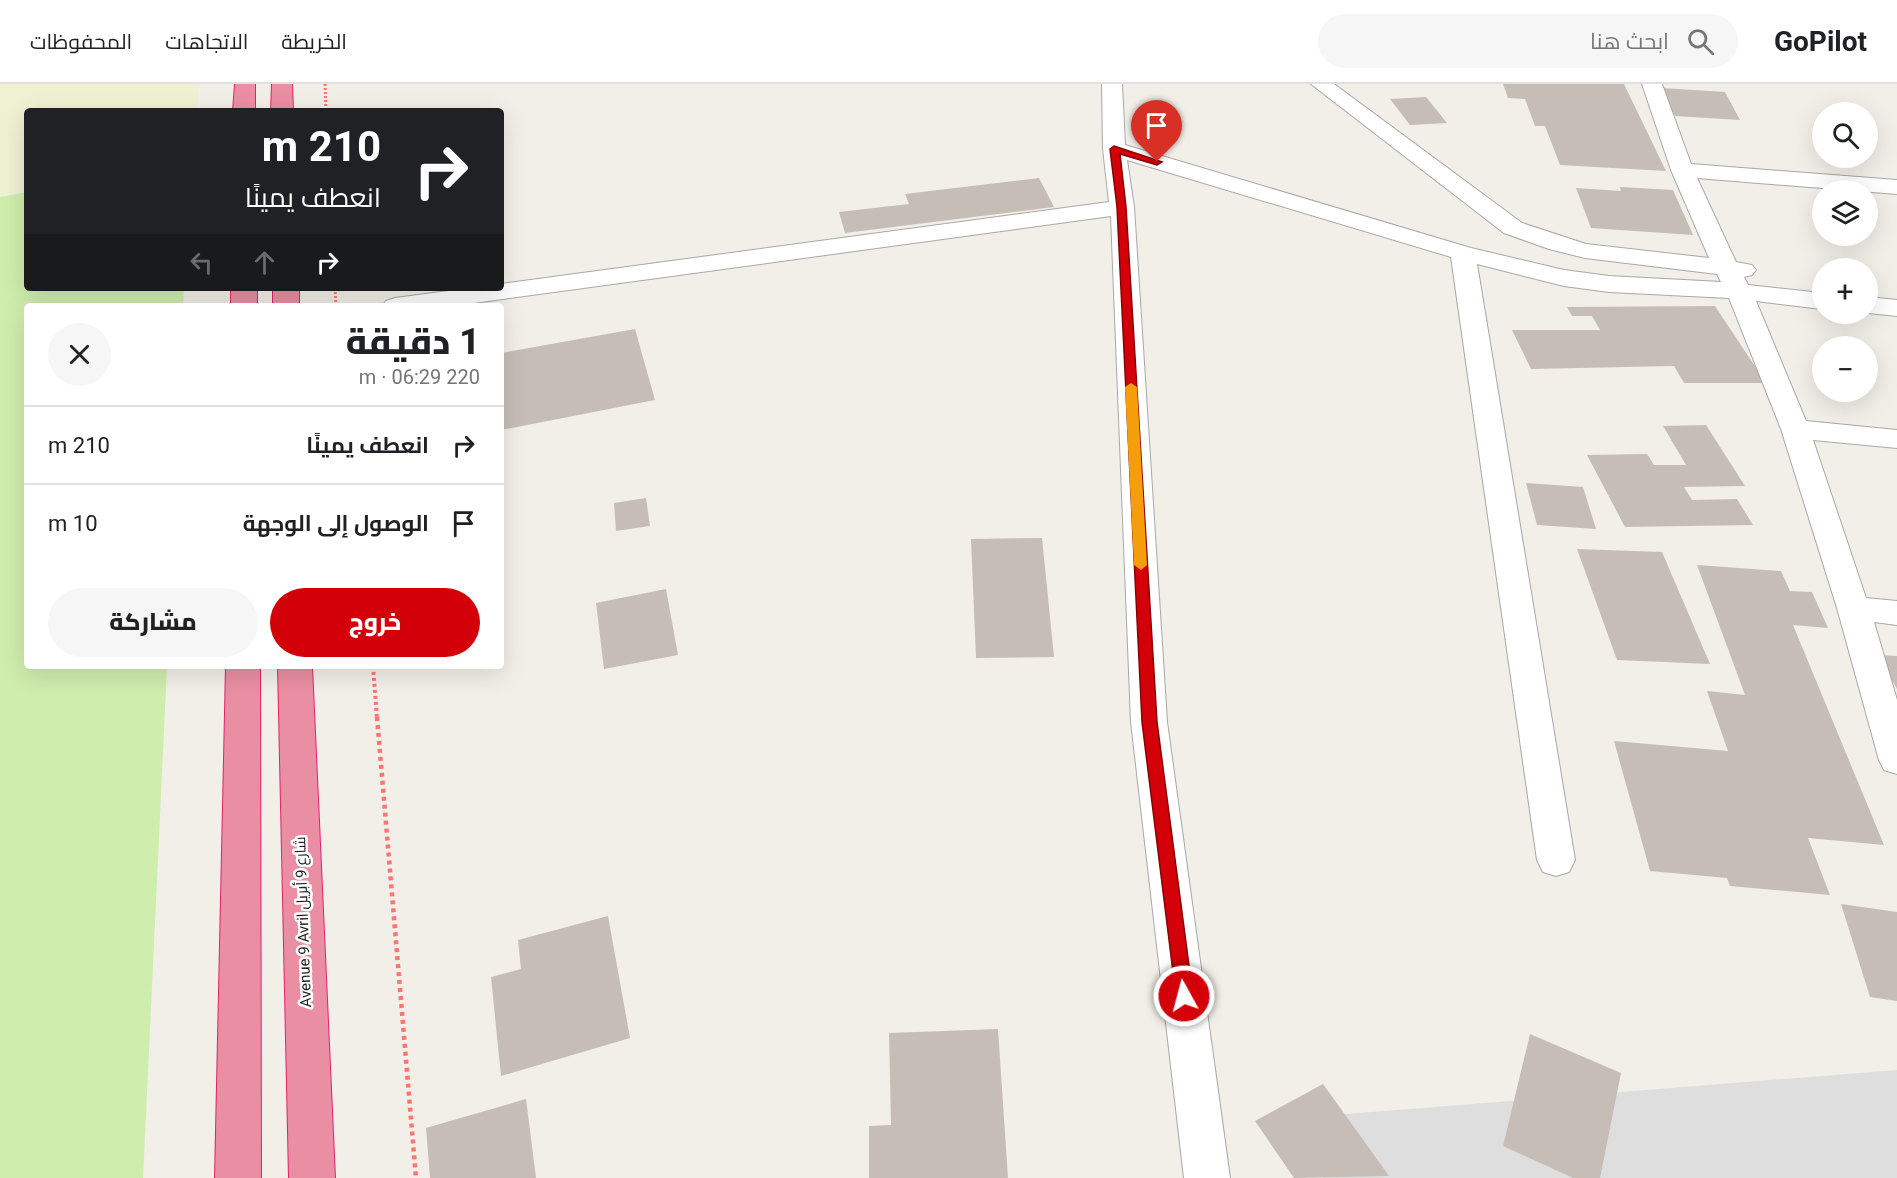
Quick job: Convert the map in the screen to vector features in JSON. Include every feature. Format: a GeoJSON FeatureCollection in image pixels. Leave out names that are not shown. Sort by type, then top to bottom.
{"type":"FeatureCollection","features":[{"type":"Feature","properties":{"kind":"highway"},"geometry":{"type":"LineString","coordinates":[[244,108],[245,84]]}},
{"type":"Feature","properties":{"kind":"highway"},"geometry":{"type":"LineString","coordinates":[[282,84],[282,108]]}},
{"type":"Feature","properties":{"kind":"highway"},"geometry":{"type":"LineString","coordinates":[[238,1178],[243,669]]}},
{"type":"Feature","properties":{"kind":"highway","name":"Avenue 9 Avril شارع 9 أبريل"},"geometry":{"type":"LineString","coordinates":[[296,669],[312,1178]]}},
{"type":"Feature","properties":{"kind":"street"},"geometry":{"type":"LineString","coordinates":[[1112,84],[1114,149],[1122,207],[1149,722],[1207,1178]]}},
{"type":"Feature","properties":{"kind":"street"},"geometry":{"type":"LineString","coordinates":[[1321,84],[1513,228],[1585,251],[1733,280],[1812,299]]}},
{"type":"Feature","properties":{"kind":"street"},"geometry":{"type":"LineString","coordinates":[[1652,84],[1682,170],[1733,280],[1795,429],[1853,608],[1897,760]]}},
{"type":"Feature","properties":{"kind":"street"},"geometry":{"type":"LineString","coordinates":[[1114,149],[1463,253],[1590,283],[1812,279]]}},
{"type":"Feature","properties":{"kind":"street"},"geometry":{"type":"LineString","coordinates":[[1682,170],[1897,187]]}},
{"type":"Feature","properties":{"kind":"street"},"geometry":{"type":"LineString","coordinates":[[417,303],[1122,207]]}},
{"type":"Feature","properties":{"kind":"street"},"geometry":{"type":"LineString","coordinates":[[1463,253],[1556,860]]}},
{"type":"Feature","properties":{"kind":"street"},"geometry":{"type":"LineString","coordinates":[[1878,284],[1897,285]]}},
{"type":"Feature","properties":{"kind":"street"},"geometry":{"type":"LineString","coordinates":[[1878,306],[1897,308]]}},
{"type":"Feature","properties":{"kind":"street"},"geometry":{"type":"LineString","coordinates":[[1795,429],[1897,439]]}},
{"type":"Feature","properties":{"kind":"street"},"geometry":{"type":"LineString","coordinates":[[1853,608],[1897,613]]}},
{"type":"Feature","properties":{"kind":"path"},"geometry":{"type":"LineString","coordinates":[[325,84],[326,108]]}},
{"type":"Feature","properties":{"kind":"path"},"geometry":{"type":"LineString","coordinates":[[373,669],[417,1178]]}},
{"type":"Feature","properties":{"kind":"shaded area"},"geometry":{"type":"Polygon","coordinates":[[[1897,1070],[1897,1178],[1323,1178],[1309,1117],[1897,1070]]]}},
{"type":"Feature","properties":{"kind":"green space"},"geometry":{"type":"Polygon","coordinates":[[[0,84],[199,84],[197,108],[24,108],[24,193],[0,197],[0,84]]]}},
{"type":"Feature","properties":{"kind":"green space"},"geometry":{"type":"Polygon","coordinates":[[[24,193],[24,291],[184,291],[183,303],[24,303],[24,669],[167,669],[143,1178],[0,1178],[0,197],[24,193]]]}},
{"type":"Feature","properties":{"kind":"building"},"geometry":{"type":"Polygon","coordinates":[[[1503,84],[1624,84],[1666,171],[1560,165],[1545,126],[1535,126],[1525,99],[1508,98],[1503,84]]]}},
{"type":"Feature","properties":{"kind":"building"},"geometry":{"type":"Polygon","coordinates":[[[1662,88],[1725,92],[1740,120],[1675,116],[1662,88]]]}},
{"type":"Feature","properties":{"kind":"building"},"geometry":{"type":"Polygon","coordinates":[[[1426,97],[1447,123],[1410,125],[1390,99],[1426,97]]]}},
{"type":"Feature","properties":{"kind":"building"},"geometry":{"type":"Polygon","coordinates":[[[1039,178],[1054,207],[845,233],[839,212],[909,204],[905,194],[1039,178]]]}},
{"type":"Feature","properties":{"kind":"building"},"geometry":{"type":"Polygon","coordinates":[[[1620,187],[1673,190],[1693,235],[1591,228],[1576,188],[1621,191],[1620,187]]]}},
{"type":"Feature","properties":{"kind":"building"},"geometry":{"type":"Polygon","coordinates":[[[1715,306],[1766,383],[1684,383],[1674,366],[1531,369],[1512,330],[1600,330],[1592,316],[1572,316],[1567,307],[1715,306]]]}},
{"type":"Feature","properties":{"kind":"building"},"geometry":{"type":"Polygon","coordinates":[[[635,329],[655,400],[504,429],[504,352],[635,329]]]}},
{"type":"Feature","properties":{"kind":"building"},"geometry":{"type":"Polygon","coordinates":[[[1706,425],[1745,486],[1684,487],[1692,500],[1737,499],[1753,525],[1625,527],[1587,455],[1647,454],[1654,465],[1686,465],[1663,426],[1706,425]]]}},
{"type":"Feature","properties":{"kind":"building"},"geometry":{"type":"Polygon","coordinates":[[[1526,483],[1583,487],[1596,529],[1537,525],[1526,483]]]}},
{"type":"Feature","properties":{"kind":"building"},"geometry":{"type":"Polygon","coordinates":[[[646,498],[650,526],[616,531],[614,503],[646,498]]]}},
{"type":"Feature","properties":{"kind":"building"},"geometry":{"type":"Polygon","coordinates":[[[1042,538],[1054,657],[976,658],[971,539],[1042,538]]]}},
{"type":"Feature","properties":{"kind":"building"},"geometry":{"type":"Polygon","coordinates":[[[1577,549],[1662,552],[1710,664],[1617,660],[1577,549]]]}},
{"type":"Feature","properties":{"kind":"building"},"geometry":{"type":"Polygon","coordinates":[[[1697,565],[1781,571],[1790,591],[1812,592],[1828,628],[1793,625],[1884,845],[1808,838],[1830,895],[1730,886],[1727,878],[1650,871],[1614,741],[1728,751],[1707,691],[1745,695],[1697,565]]]}},
{"type":"Feature","properties":{"kind":"building"},"geometry":{"type":"Polygon","coordinates":[[[666,589],[678,655],[604,669],[596,603],[666,589]]]}},
{"type":"Feature","properties":{"kind":"building"},"geometry":{"type":"Polygon","coordinates":[[[1878,655],[1897,656],[1897,689],[1878,655]]]}},
{"type":"Feature","properties":{"kind":"building"},"geometry":{"type":"Polygon","coordinates":[[[1841,904],[1897,912],[1897,1001],[1870,997],[1841,904]]]}},
{"type":"Feature","properties":{"kind":"building"},"geometry":{"type":"Polygon","coordinates":[[[608,916],[630,1038],[501,1076],[491,977],[521,969],[518,940],[608,916]]]}},
{"type":"Feature","properties":{"kind":"building"},"geometry":{"type":"Polygon","coordinates":[[[998,1029],[1008,1178],[869,1178],[869,1126],[891,1125],[889,1033],[998,1029]]]}},
{"type":"Feature","properties":{"kind":"building"},"geometry":{"type":"Polygon","coordinates":[[[1530,1034],[1621,1073],[1600,1178],[1573,1178],[1503,1146],[1530,1034]]]}},
{"type":"Feature","properties":{"kind":"building"},"geometry":{"type":"Polygon","coordinates":[[[1323,1084],[1389,1176],[1294,1178],[1255,1121],[1323,1084]]]}},
{"type":"Feature","properties":{"kind":"building"},"geometry":{"type":"Polygon","coordinates":[[[526,1099],[536,1178],[430,1178],[426,1128],[526,1099]]]}},
{"type":"Feature","properties":{"kind":"slow traffic"},"geometry":{"type":"LineString","coordinates":[[1131,387],[1141,565]]}},
{"type":"Feature","properties":{"kind":"route"},"geometry":{"type":"LineString","coordinates":[[1157,162],[1114,149],[1122,207],[1149,722],[1184,996]]}}]}
